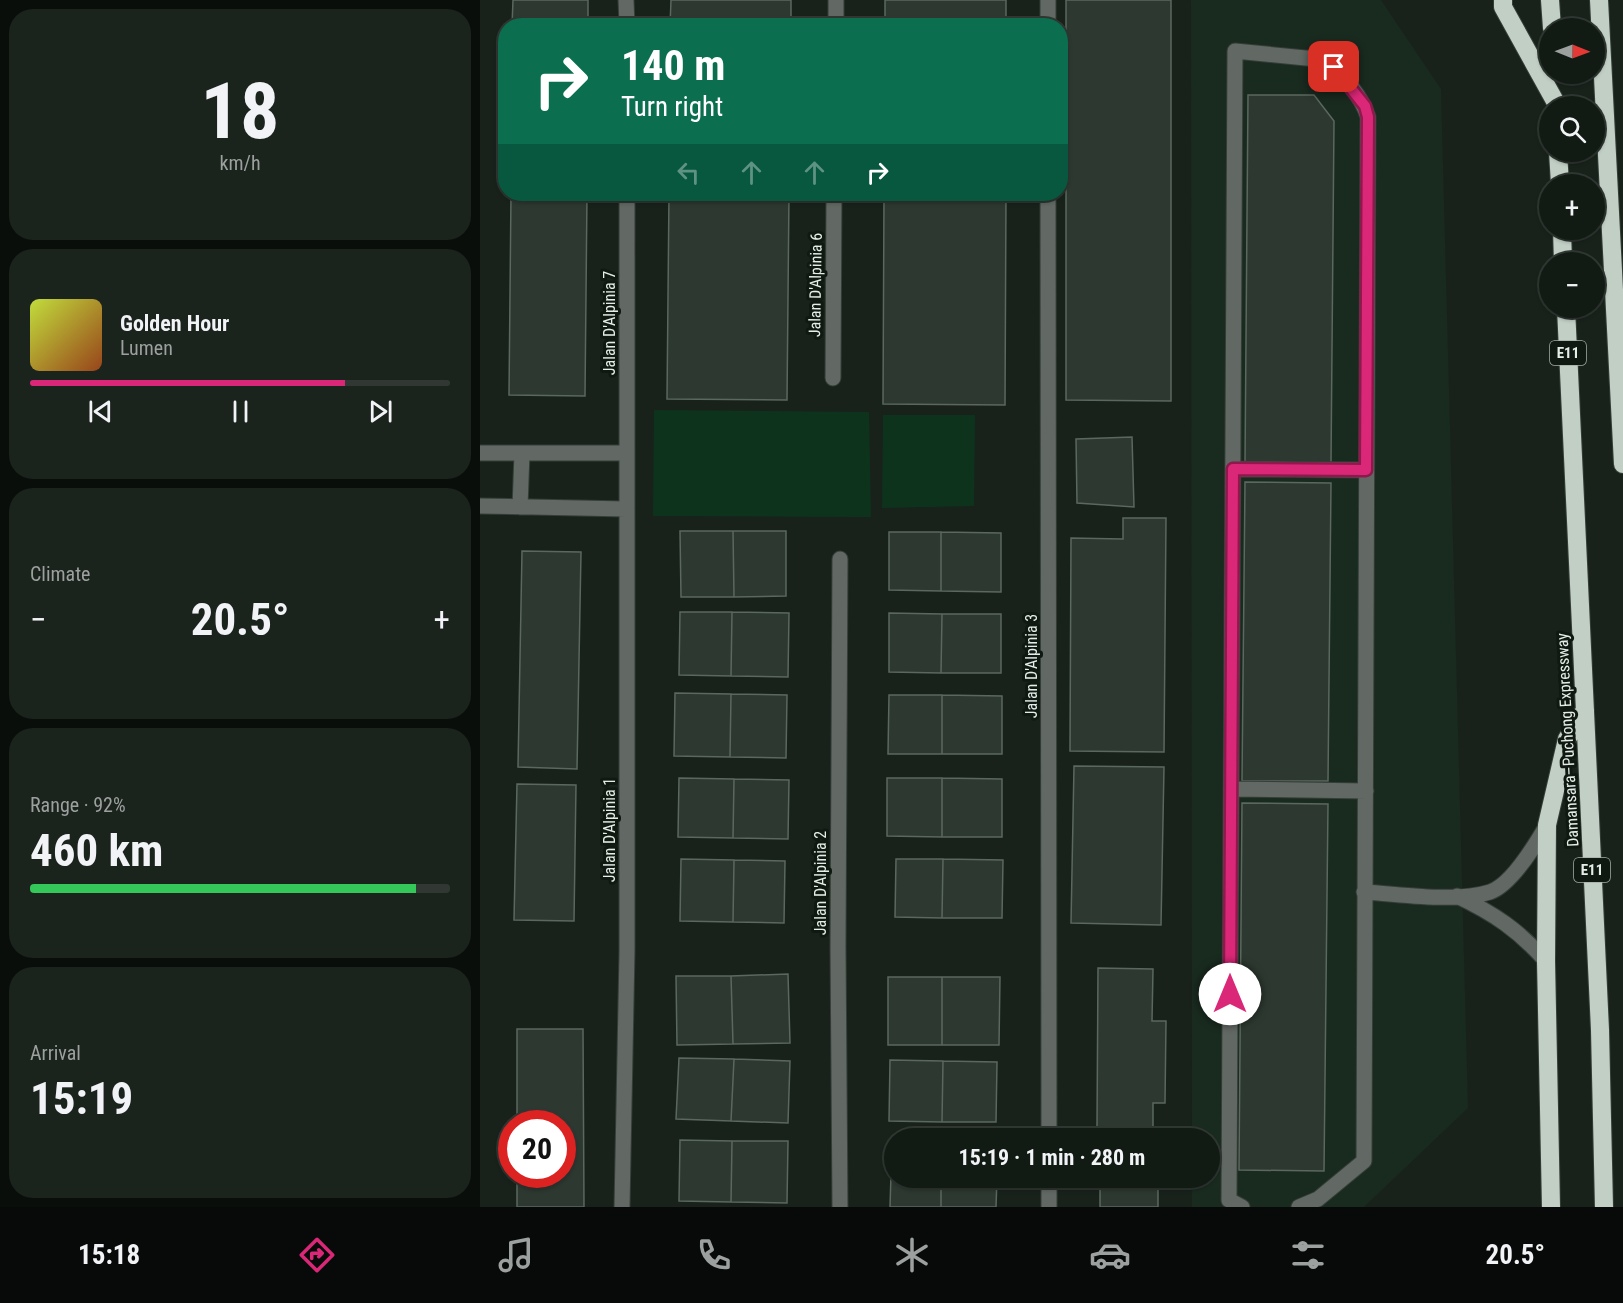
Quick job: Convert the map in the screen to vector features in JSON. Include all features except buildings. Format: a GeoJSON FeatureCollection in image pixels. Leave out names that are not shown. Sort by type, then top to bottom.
{"type":"FeatureCollection","features":[{"type":"Feature","properties":{"kind":"highway"},"geometry":{"type":"LineString","coordinates":[[1550,0],[1551,18]]}},
{"type":"Feature","properties":{"kind":"highway"},"geometry":{"type":"LineString","coordinates":[[1599,0],[1623,464]]}},
{"type":"Feature","properties":{"kind":"highway"},"geometry":{"type":"LineString","coordinates":[[1502,2],[1551,96]]}},
{"type":"Feature","properties":{"kind":"highway","name":"Damansara–Puchong Expressway"},"geometry":{"type":"LineString","coordinates":[[1566,318],[1600,1030],[1604,1207]]}},
{"type":"Feature","properties":{"kind":"highway"},"geometry":{"type":"LineString","coordinates":[[1551,1207],[1546,961],[1547,825],[1567,739],[1585,710]]}},
{"type":"Feature","properties":{"kind":"street"},"geometry":{"type":"LineString","coordinates":[[627,0],[627,18]]}},
{"type":"Feature","properties":{"kind":"street"},"geometry":{"type":"LineString","coordinates":[[836,0],[836,18]]}},
{"type":"Feature","properties":{"kind":"street"},"geometry":{"type":"LineString","coordinates":[[1048,0],[1048,18]]}},
{"type":"Feature","properties":{"kind":"street"},"geometry":{"type":"LineString","coordinates":[[1242,1207],[1229,1200],[1235,51],[1326,60],[1365,106],[1368,117],[1364,1161],[1318,1199],[1299,1207]]}},
{"type":"Feature","properties":{"kind":"street","name":"Jalan D'Alpinia 7"},"geometry":{"type":"LineString","coordinates":[[627,201],[627,453]]}},
{"type":"Feature","properties":{"kind":"street","name":"Jalan D'Alpinia 6"},"geometry":{"type":"LineString","coordinates":[[833,378],[834,201]]}},
{"type":"Feature","properties":{"kind":"street","name":"Jalan D'Alpinia 3"},"geometry":{"type":"LineString","coordinates":[[1048,201],[1049,1128]]}},
{"type":"Feature","properties":{"kind":"street"},"geometry":{"type":"LineString","coordinates":[[480,453],[627,453]]}},
{"type":"Feature","properties":{"kind":"street"},"geometry":{"type":"LineString","coordinates":[[520,507],[522,453]]}},
{"type":"Feature","properties":{"kind":"street","name":"Jalan D'Alpinia 1"},"geometry":{"type":"LineString","coordinates":[[622,1207],[627,951],[627,453]]}},
{"type":"Feature","properties":{"kind":"street"},"geometry":{"type":"LineString","coordinates":[[1233,469],[1366,470]]}},
{"type":"Feature","properties":{"kind":"street"},"geometry":{"type":"LineString","coordinates":[[480,506],[626,509]]}},
{"type":"Feature","properties":{"kind":"street","name":"Jalan D'Alpinia 2"},"geometry":{"type":"LineString","coordinates":[[840,559],[838,947],[840,1207]]}},
{"type":"Feature","properties":{"kind":"street"},"geometry":{"type":"LineString","coordinates":[[1231,789],[1365,791]]}},
{"type":"Feature","properties":{"kind":"street"},"geometry":{"type":"LineString","coordinates":[[1364,892],[1457,896],[1492,891],[1517,870],[1547,825]]}},
{"type":"Feature","properties":{"kind":"street"},"geometry":{"type":"LineString","coordinates":[[1457,896],[1492,912],[1521,933],[1546,961]]}},
{"type":"Feature","properties":{"kind":"street"},"geometry":{"type":"LineString","coordinates":[[1049,1188],[1049,1207]]}},
{"type":"Feature","properties":{"kind":"shaded area"},"geometry":{"type":"Polygon","coordinates":[[[1191,0],[1381,0],[1441,89],[1468,1108],[1364,1207],[1192,1207],[1192,1188],[1220,1188],[1220,1128],[1192,1128],[1191,0]]]}},
{"type":"Feature","properties":{"kind":"green space"},"geometry":{"type":"Polygon","coordinates":[[[654,410],[869,412],[871,517],[653,516],[654,410]]]}},
{"type":"Feature","properties":{"kind":"green space"},"geometry":{"type":"Polygon","coordinates":[[[883,415],[975,415],[974,506],[882,508],[883,415]]]}},
{"type":"Feature","properties":{"kind":"route"},"geometry":{"type":"LineString","coordinates":[[1230,994],[1233,469],[1366,470],[1368,117],[1365,106],[1334,67]]}}]}
